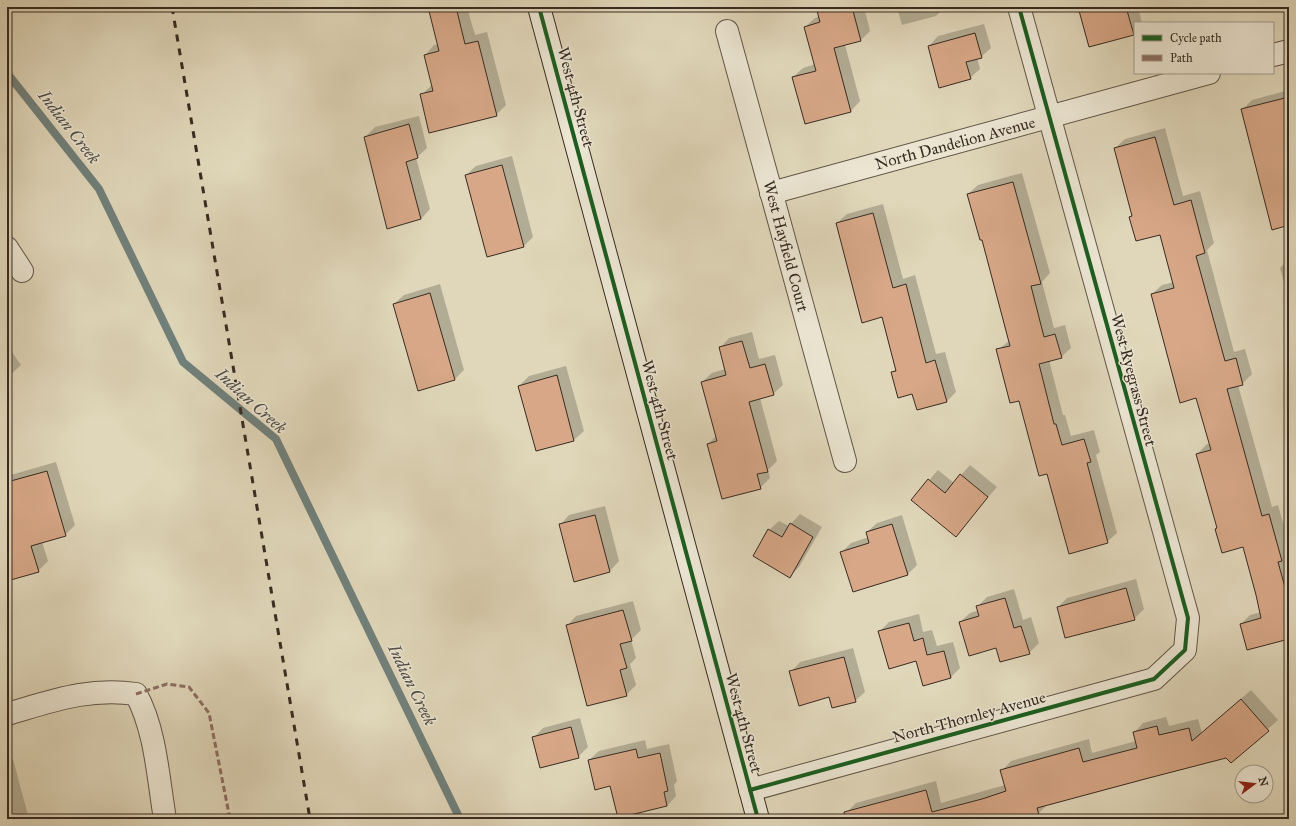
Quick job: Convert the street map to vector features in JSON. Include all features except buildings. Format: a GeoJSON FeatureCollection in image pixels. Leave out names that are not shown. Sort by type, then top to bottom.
{"type":"FeatureCollection","features":[{"type":"Feature","properties":{"kind":"street","name":"West 4th Street"},"geometry":{"type":"LineString","coordinates":[[539,7],[758,819]]}},
{"type":"Feature","properties":{"kind":"street","name":"West Ryegrass Street"},"geometry":{"type":"LineString","coordinates":[[1019,7],[1188,618],[1185,650]]}},
{"type":"Feature","properties":{"kind":"street","name":"West Hayfield Court"},"geometry":{"type":"LineString","coordinates":[[727,31],[845,461]]}},
{"type":"Feature","properties":{"kind":"street"},"geometry":{"type":"LineString","coordinates":[[1274,55],[1289,51]]}},
{"type":"Feature","properties":{"kind":"street","name":"North Dandelion Avenue"},"geometry":{"type":"LineString","coordinates":[[771,193],[1204,74]]}},
{"type":"Feature","properties":{"kind":"street"},"geometry":{"type":"LineString","coordinates":[[7,248],[22,271]]}},
{"type":"Feature","properties":{"kind":"street","name":"North Thornley Avenue"},"geometry":{"type":"LineString","coordinates":[[750,790],[1154,679],[1185,650]]}},
{"type":"Feature","properties":{"kind":"street"},"geometry":{"type":"LineString","coordinates":[[7,714],[78,694],[114,691],[136,694],[144,708],[149,726],[165,819]]}},
{"type":"Feature","properties":{"kind":"waterway","name":"Indian Creek"},"geometry":{"type":"LineString","coordinates":[[7,73],[99,189],[183,362],[276,439],[460,819]]}},
{"type":"Feature","properties":{"kind":"railway"},"geometry":{"type":"LineString","coordinates":[[172,7],[310,819]]}},
{"type":"Feature","properties":{"kind":"marked path"},"geometry":{"type":"LineString","coordinates":[[136,694],[167,684],[189,687],[209,713],[230,819]]}},
{"type":"Feature","properties":{"kind":"cycle path"},"geometry":{"type":"LineString","coordinates":[[539,7],[758,819]]}},
{"type":"Feature","properties":{"kind":"cycle path"},"geometry":{"type":"LineString","coordinates":[[750,790],[1154,679],[1185,650],[1188,618],[1019,7]]}}]}
